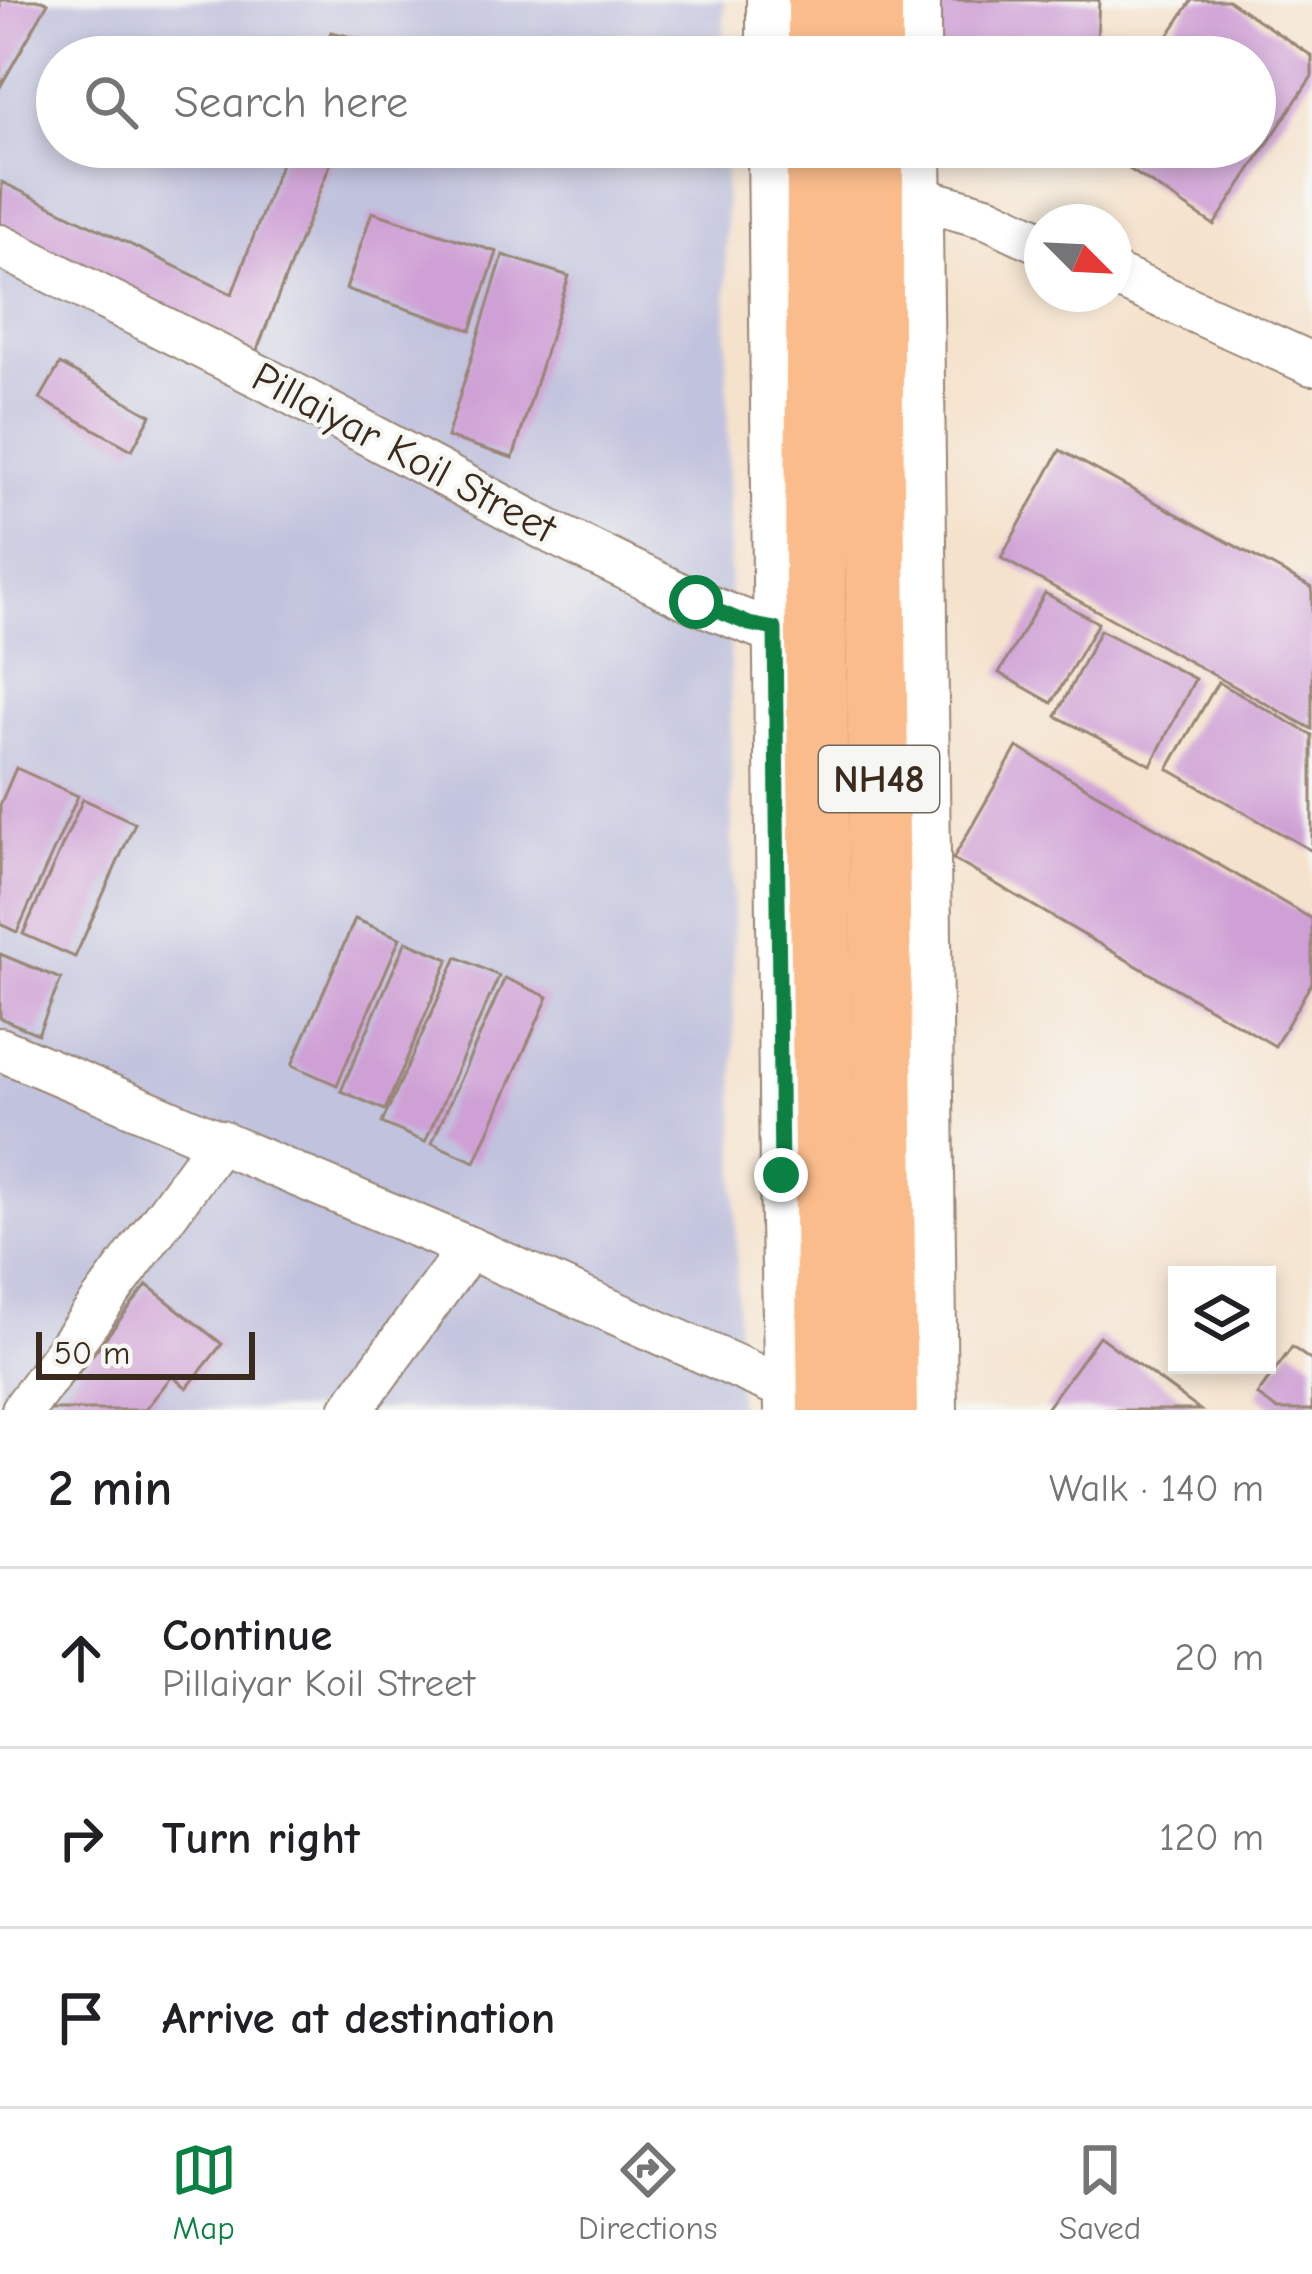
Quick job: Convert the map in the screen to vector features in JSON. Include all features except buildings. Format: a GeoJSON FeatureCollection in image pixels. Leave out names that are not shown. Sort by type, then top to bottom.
{"type":"FeatureCollection","features":[{"type":"Feature","properties":{"kind":"highway"},"geometry":{"type":"LineString","coordinates":[[818,0],[818,36]]}},
{"type":"Feature","properties":{"kind":"highway"},"geometry":{"type":"LineString","coordinates":[[872,0],[872,36]]}},
{"type":"Feature","properties":{"kind":"highway","name":"NH48"},"geometry":{"type":"LineString","coordinates":[[807,1404],[796,628],[816,168]]}},
{"type":"Feature","properties":{"kind":"highway","name":"NH48"},"geometry":{"type":"LineString","coordinates":[[872,168],[887,1410]]}},
{"type":"Feature","properties":{"kind":"street"},"geometry":{"type":"LineString","coordinates":[[768,0],[768,36]]}},
{"type":"Feature","properties":{"kind":"street"},"geometry":{"type":"LineString","coordinates":[[919,0],[919,36]]}},
{"type":"Feature","properties":{"kind":"street"},"geometry":{"type":"LineString","coordinates":[[770,168],[796,628]]}},
{"type":"Feature","properties":{"kind":"street"},"geometry":{"type":"LineString","coordinates":[[920,168],[936,1410]]}},
{"type":"Feature","properties":{"kind":"street"},"geometry":{"type":"LineString","coordinates":[[921,199],[988,218],[1024,235]]}},
{"type":"Feature","properties":{"kind":"street","name":"Pillaiyar Koil Street"},"geometry":{"type":"LineString","coordinates":[[0,246],[711,609],[749,624],[796,628]]}},
{"type":"Feature","properties":{"kind":"street"},"geometry":{"type":"LineString","coordinates":[[1132,283],[1312,364]]}},
{"type":"Feature","properties":{"kind":"street"},"geometry":{"type":"LineString","coordinates":[[5,1064],[220,1141],[469,1248],[807,1404]]}},
{"type":"Feature","properties":{"kind":"street"},"geometry":{"type":"LineString","coordinates":[[23,1410],[220,1141]]}},
{"type":"Feature","properties":{"kind":"street"},"geometry":{"type":"LineString","coordinates":[[351,1410],[469,1248]]}},
{"type":"Feature","properties":{"kind":"shaded area"},"geometry":{"type":"Polygon","coordinates":[[[0,0],[724,0],[724,36],[36,36],[36,168],[725,168],[738,1410],[0,1410],[0,0]]]}},
{"type":"Feature","properties":{"kind":"route"},"geometry":{"type":"LineString","coordinates":[[696,602],[749,624],[775,629],[781,1175]]}}]}
